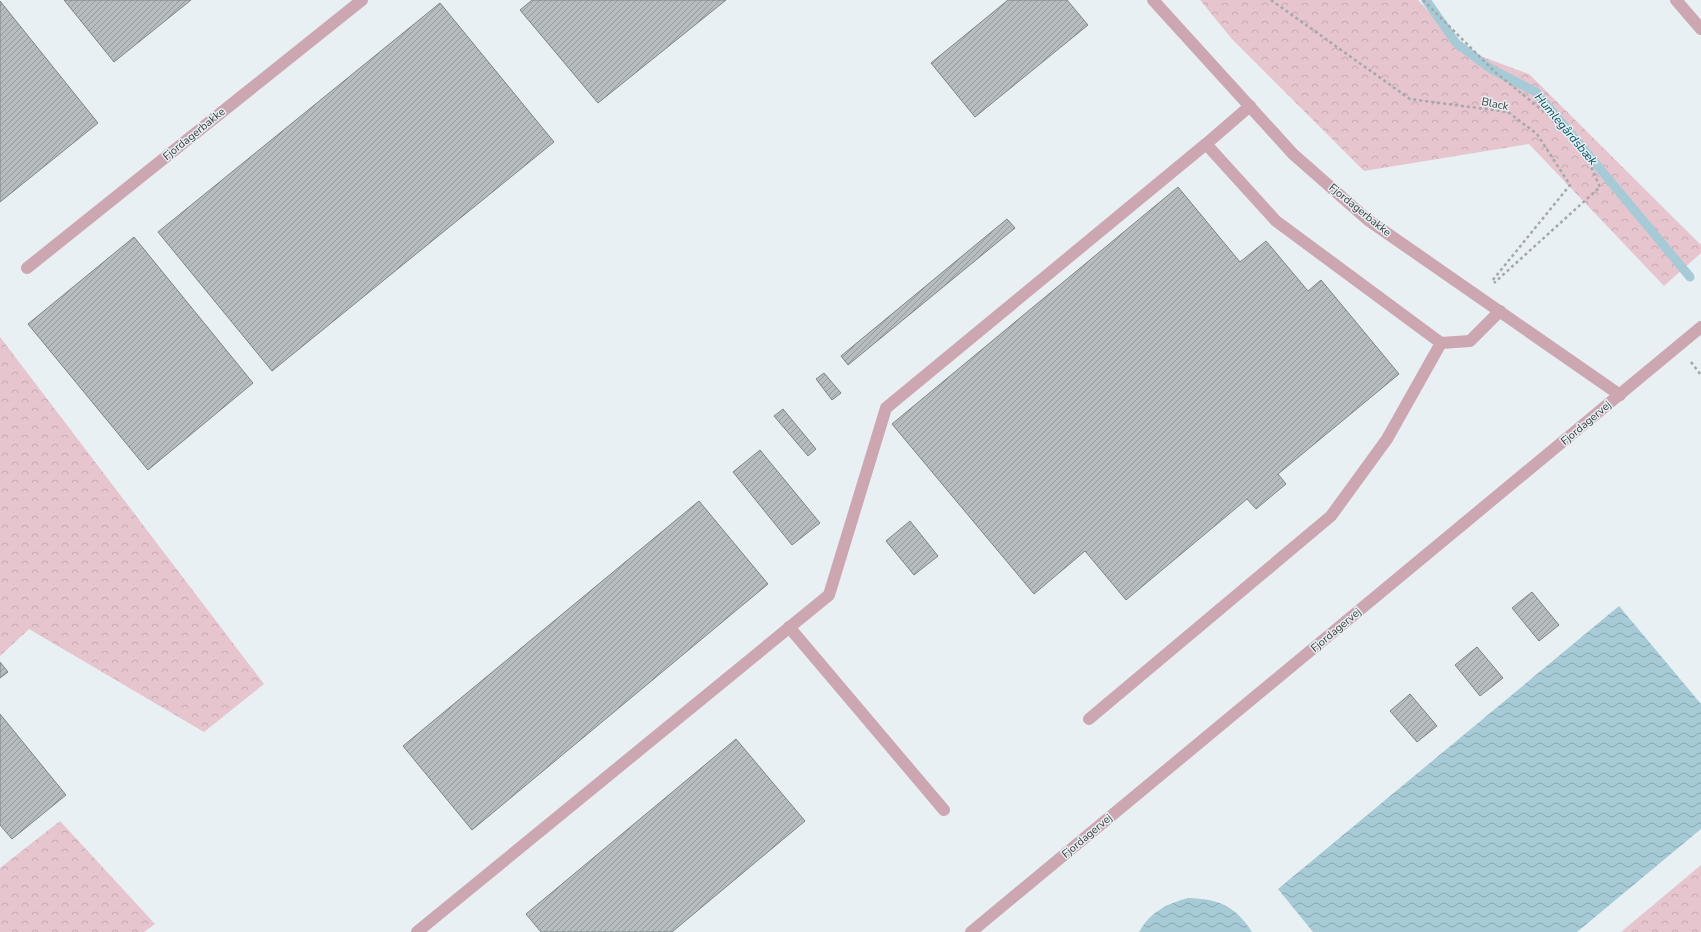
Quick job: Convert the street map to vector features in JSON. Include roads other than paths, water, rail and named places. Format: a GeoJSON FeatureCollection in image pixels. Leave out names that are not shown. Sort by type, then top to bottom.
{"type":"FeatureCollection","features":[{"type":"Feature","properties":{"kind":"street","name":"Fjordagerbakke"},"geometry":{"type":"LineString","coordinates":[[27,268],[362,0]]}},
{"type":"Feature","properties":{"kind":"street","name":"Fjordagerbakke"},"geometry":{"type":"LineString","coordinates":[[1153,0],[1293,154],[1368,220],[1620,394]]}},
{"type":"Feature","properties":{"kind":"street"},"geometry":{"type":"LineString","coordinates":[[1676,0],[1701,29]]}},
{"type":"Feature","properties":{"kind":"street"},"geometry":{"type":"LineString","coordinates":[[417,932],[829,595],[886,408],[1250,106]]}},
{"type":"Feature","properties":{"kind":"street"},"geometry":{"type":"LineString","coordinates":[[1206,144],[1276,221],[1441,343],[1470,341],[1500,311]]}},
{"type":"Feature","properties":{"kind":"street","name":"Fjordagervej"},"geometry":{"type":"LineString","coordinates":[[971,932],[1701,327]]}},
{"type":"Feature","properties":{"kind":"street"},"geometry":{"type":"LineString","coordinates":[[1089,719],[1331,516],[1387,440],[1441,343]]}},
{"type":"Feature","properties":{"kind":"street"},"geometry":{"type":"LineString","coordinates":[[789,628],[944,810]]}},
{"type":"Feature","properties":{"kind":"water"},"geometry":{"type":"Polygon","coordinates":[[[1619,606],[1701,704],[1701,829],[1577,932],[1313,932],[1278,889],[1619,606]]]}},
{"type":"Feature","properties":{"kind":"water"},"geometry":{"type":"Polygon","coordinates":[[[1188,898],[1209,900],[1225,906],[1239,916],[1252,932],[1139,932],[1148,919],[1154,914],[1166,906],[1188,898]]]}},
{"type":"Feature","properties":{"kind":"waterway","name":"Humlegårdsbæk"},"geometry":{"type":"LineString","coordinates":[[1426,0],[1456,43],[1491,69],[1536,92],[1690,277]]}}]}
